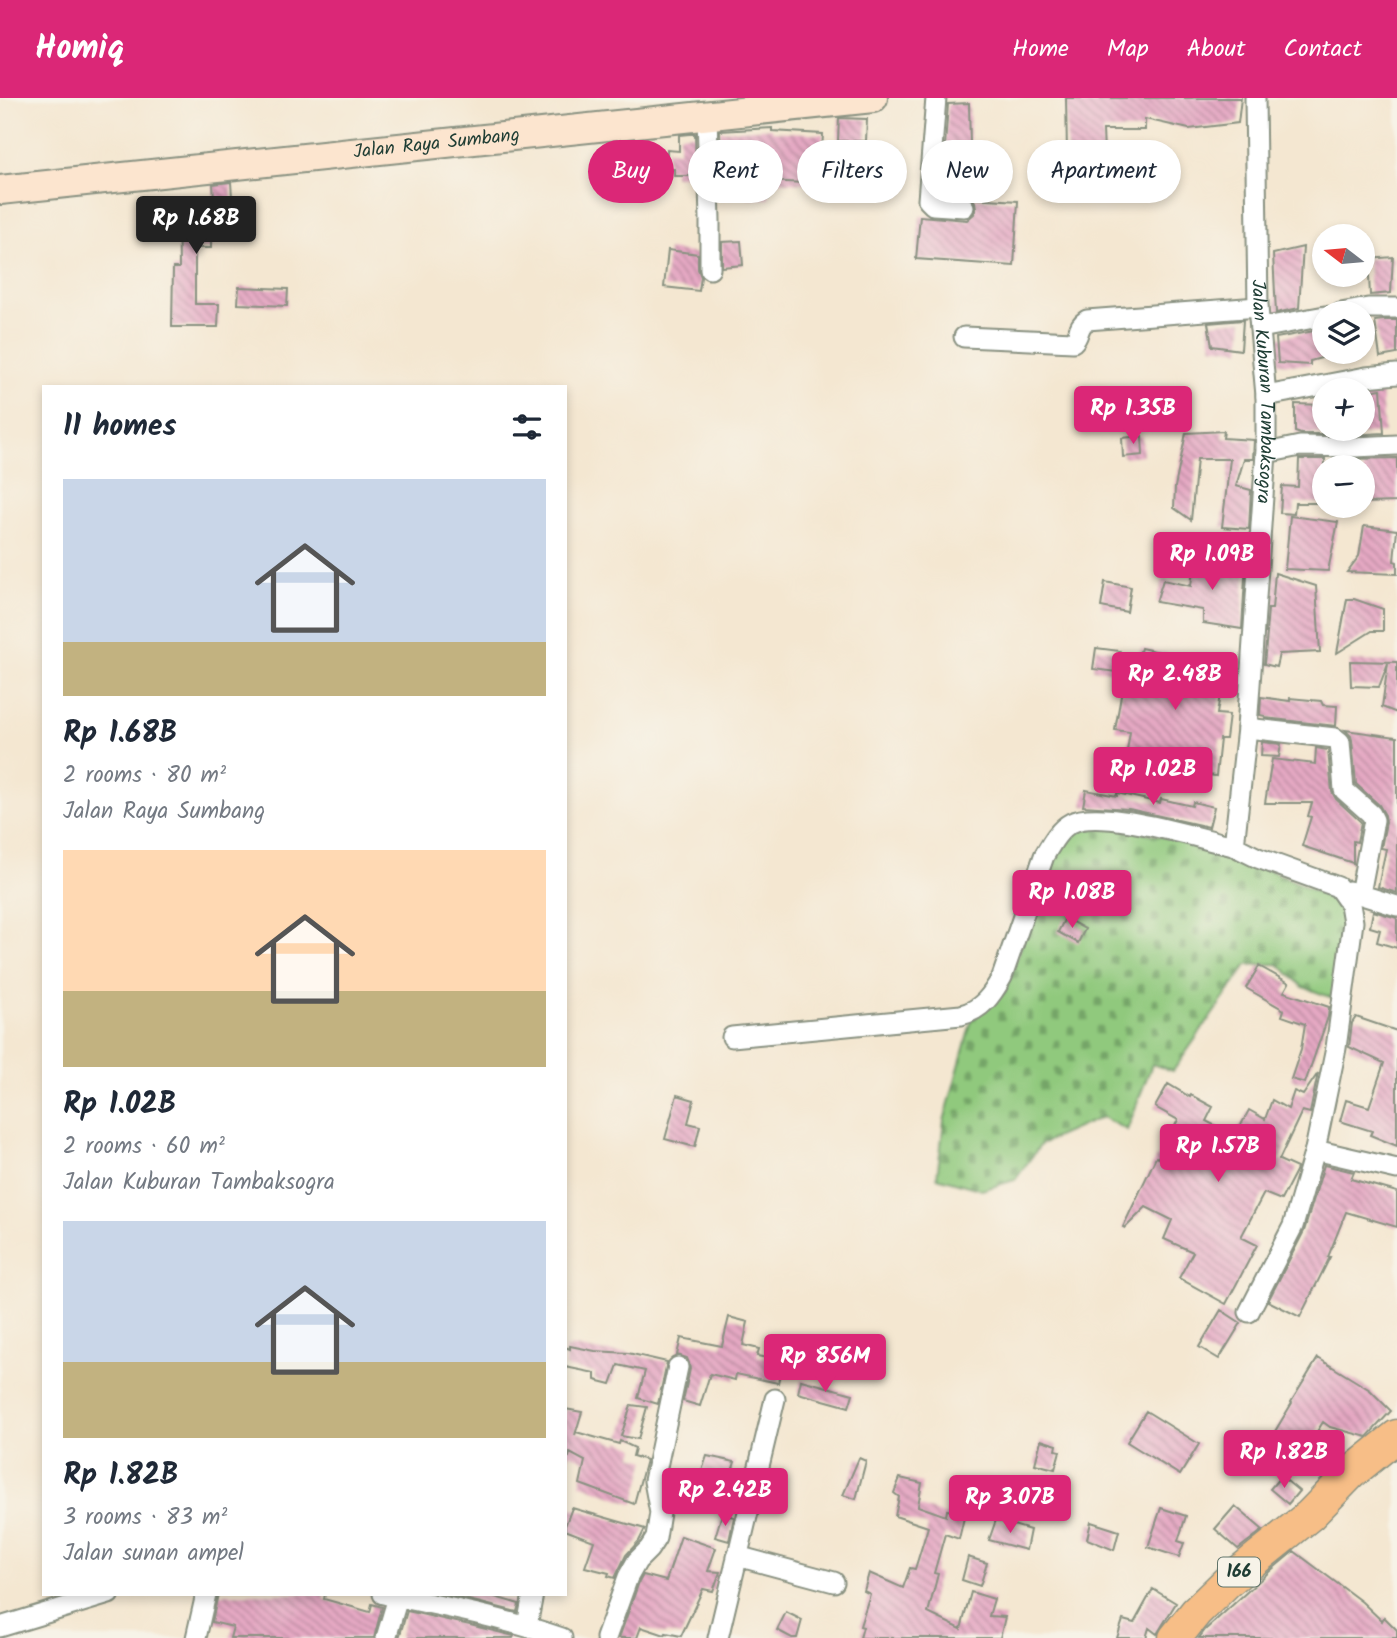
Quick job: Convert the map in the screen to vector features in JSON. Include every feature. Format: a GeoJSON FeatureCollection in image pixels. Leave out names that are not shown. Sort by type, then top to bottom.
{"type":"FeatureCollection","features":[{"type":"Feature","properties":{"kind":"main road","name":"166"},"geometry":{"type":"LineString","coordinates":[[1175,1638],[1196,1612],[1227,1582],[1310,1514],[1351,1474],[1391,1442]]}},
{"type":"Feature","properties":{"kind":"street","name":"Jalan Raya Sumbang"},"geometry":{"type":"LineString","coordinates":[[0,190],[873,98]]}},
{"type":"Feature","properties":{"kind":"street"},"geometry":{"type":"LineString","coordinates":[[936,98],[929,200],[933,205],[964,208]]}},
{"type":"Feature","properties":{"kind":"street","name":"Jalan Kuburan Tambaksogra"},"geometry":{"type":"LineString","coordinates":[[1234,846],[1247,728],[1266,453],[1266,396],[1258,306],[1255,98]]}},
{"type":"Feature","properties":{"kind":"street"},"geometry":{"type":"LineString","coordinates":[[707,115],[710,269]]}},
{"type":"Feature","properties":{"kind":"street"},"geometry":{"type":"LineString","coordinates":[[964,337],[1073,342],[1081,324],[1087,320],[1258,306]]}},
{"type":"Feature","properties":{"kind":"street"},"geometry":{"type":"LineString","coordinates":[[1375,308],[1397,308]]}},
{"type":"Feature","properties":{"kind":"street"},"geometry":{"type":"LineString","coordinates":[[1260,328],[1312,318]]}},
{"type":"Feature","properties":{"kind":"street"},"geometry":{"type":"LineString","coordinates":[[1266,396],[1366,377],[1397,374]]}},
{"type":"Feature","properties":{"kind":"street"},"geometry":{"type":"LineString","coordinates":[[1266,453],[1300,446],[1397,445]]}},
{"type":"Feature","properties":{"kind":"street"},"geometry":{"type":"LineString","coordinates":[[1247,728],[1335,738],[1340,742],[1344,790],[1371,814],[1374,820],[1360,894]]}},
{"type":"Feature","properties":{"kind":"street"},"geometry":{"type":"LineString","coordinates":[[732,1037],[961,1015],[975,1010],[994,991],[1002,977],[1044,856],[1054,838],[1072,822],[1096,818],[1134,823],[1234,846],[1258,858],[1397,906]]}},
{"type":"Feature","properties":{"kind":"street"},"geometry":{"type":"LineString","coordinates":[[1249,1312],[1293,1226],[1315,1150],[1336,1048],[1353,922],[1350,904],[1338,887]]}},
{"type":"Feature","properties":{"kind":"street"},"geometry":{"type":"LineString","coordinates":[[1315,1150],[1397,1169]]}},
{"type":"Feature","properties":{"kind":"street"},"geometry":{"type":"LineString","coordinates":[[606,1638],[628,1577],[656,1538],[660,1513],[654,1481],[678,1367]]}},
{"type":"Feature","properties":{"kind":"street"},"geometry":{"type":"LineString","coordinates":[[718,1638],[775,1399]]}},
{"type":"Feature","properties":{"kind":"street"},"geometry":{"type":"LineString","coordinates":[[737,1556],[834,1582]]}},
{"type":"Feature","properties":{"kind":"street"},"geometry":{"type":"LineString","coordinates":[[0,1627],[102,1596]]}},
{"type":"Feature","properties":{"kind":"street"},"geometry":{"type":"LineString","coordinates":[[196,1638],[206,1596]]}},
{"type":"Feature","properties":{"kind":"street"},"geometry":{"type":"LineString","coordinates":[[386,1638],[393,1596]]}},
{"type":"Feature","properties":{"kind":"street"},"geometry":{"type":"LineString","coordinates":[[397,1596],[527,1626],[562,1638]]}},
{"type":"Feature","properties":{"kind":"street"},"geometry":{"type":"LineString","coordinates":[[527,1626],[533,1596]]}},
{"type":"Feature","properties":{"kind":"green space"},"geometry":{"type":"Polygon","coordinates":[[[1093,821],[1231,852],[1323,895],[1342,907],[1347,921],[1335,999],[1303,987],[1279,964],[1247,965],[1173,1071],[1152,1064],[1127,1130],[1102,1117],[1041,1144],[1015,1180],[982,1190],[937,1177],[944,1121],[972,1019],[1005,992],[1059,839],[1093,821]]]}},
{"type":"Feature","properties":{"kind":"building"},"geometry":{"type":"Polygon","coordinates":[[[1066,98],[1241,98],[1238,123],[1189,129],[1145,119],[1145,130],[1103,130],[1103,140],[1067,140],[1066,98]]]}},
{"type":"Feature","properties":{"kind":"building"},"geometry":{"type":"Polygon","coordinates":[[[969,103],[970,140],[945,140],[948,104],[969,103]]]}},
{"type":"Feature","properties":{"kind":"building"},"geometry":{"type":"Polygon","coordinates":[[[839,118],[867,119],[866,140],[838,140],[839,118]]]}},
{"type":"Feature","properties":{"kind":"building"},"geometry":{"type":"Polygon","coordinates":[[[772,128],[772,131],[823,134],[823,140],[797,140],[797,183],[783,182],[783,140],[720,140],[720,131],[772,128]]]}},
{"type":"Feature","properties":{"kind":"building"},"geometry":{"type":"Polygon","coordinates":[[[695,134],[695,140],[688,140],[688,176],[674,176],[674,151],[679,151],[679,135],[695,134]]]}},
{"type":"Feature","properties":{"kind":"building"},"geometry":{"type":"Polygon","coordinates":[[[231,182],[233,212],[211,213],[211,248],[195,248],[195,304],[219,304],[218,327],[172,327],[173,268],[179,268],[178,198],[214,198],[213,184],[231,182]]]}},
{"type":"Feature","properties":{"kind":"building"},"geometry":{"type":"Polygon","coordinates":[[[1018,201],[1014,266],[916,259],[920,216],[967,220],[976,208],[975,203],[1018,201]]]}},
{"type":"Feature","properties":{"kind":"building"},"geometry":{"type":"Polygon","coordinates":[[[741,241],[743,265],[722,267],[722,242],[741,241]]]}},
{"type":"Feature","properties":{"kind":"building"},"geometry":{"type":"Polygon","coordinates":[[[1303,247],[1299,308],[1276,313],[1273,254],[1303,247]]]}},
{"type":"Feature","properties":{"kind":"building"},"geometry":{"type":"Polygon","coordinates":[[[668,250],[698,254],[701,277],[699,291],[664,287],[668,250]]]}},
{"type":"Feature","properties":{"kind":"building"},"geometry":{"type":"Polygon","coordinates":[[[1393,257],[1391,293],[1370,295],[1370,287],[1376,287],[1376,258],[1393,257]]]}},
{"type":"Feature","properties":{"kind":"building"},"geometry":{"type":"Polygon","coordinates":[[[239,287],[288,289],[287,306],[238,304],[239,287]]]}},
{"type":"Feature","properties":{"kind":"building"},"geometry":{"type":"Polygon","coordinates":[[[1243,320],[1241,350],[1212,346],[1208,323],[1243,320]]]}},
{"type":"Feature","properties":{"kind":"building"},"geometry":{"type":"Polygon","coordinates":[[[1397,320],[1397,354],[1380,357],[1375,321],[1397,320]]]}},
{"type":"Feature","properties":{"kind":"building"},"geometry":{"type":"Polygon","coordinates":[[[1312,331],[1310,365],[1278,363],[1276,338],[1312,331]]]}},
{"type":"Feature","properties":{"kind":"building"},"geometry":{"type":"Polygon","coordinates":[[[1381,389],[1384,433],[1375,434],[1375,390],[1381,389]]]}},
{"type":"Feature","properties":{"kind":"building"},"geometry":{"type":"Polygon","coordinates":[[[1295,404],[1312,405],[1312,434],[1295,432],[1295,404]]]}},
{"type":"Feature","properties":{"kind":"building"},"geometry":{"type":"Polygon","coordinates":[[[1224,431],[1223,438],[1254,440],[1253,459],[1244,459],[1236,486],[1251,490],[1249,529],[1222,527],[1230,459],[1197,459],[1191,520],[1174,508],[1175,487],[1186,433],[1224,431]]]}},
{"type":"Feature","properties":{"kind":"building"},"geometry":{"type":"Polygon","coordinates":[[[1142,436],[1143,455],[1123,457],[1122,438],[1142,436]]]}},
{"type":"Feature","properties":{"kind":"building"},"geometry":{"type":"Polygon","coordinates":[[[1375,458],[1397,458],[1397,502],[1375,503],[1375,458]]]}},
{"type":"Feature","properties":{"kind":"building"},"geometry":{"type":"Polygon","coordinates":[[[1299,459],[1312,459],[1312,503],[1295,503],[1294,514],[1280,513],[1282,486],[1298,487],[1299,459]]]}},
{"type":"Feature","properties":{"kind":"building"},"geometry":{"type":"Polygon","coordinates":[[[1290,516],[1338,522],[1328,571],[1285,569],[1290,516]]]}},
{"type":"Feature","properties":{"kind":"building"},"geometry":{"type":"Polygon","coordinates":[[[1364,526],[1397,530],[1394,561],[1397,562],[1397,574],[1347,572],[1359,556],[1364,526]]]}},
{"type":"Feature","properties":{"kind":"building"},"geometry":{"type":"Polygon","coordinates":[[[1230,558],[1246,560],[1242,629],[1203,623],[1203,610],[1156,602],[1163,580],[1191,586],[1194,562],[1229,563],[1230,558]]]}},
{"type":"Feature","properties":{"kind":"building"},"geometry":{"type":"Polygon","coordinates":[[[1275,573],[1316,586],[1320,652],[1279,654],[1276,667],[1264,664],[1268,609],[1272,609],[1275,573]]]}},
{"type":"Feature","properties":{"kind":"building"},"geometry":{"type":"Polygon","coordinates":[[[1105,582],[1131,587],[1127,612],[1101,607],[1105,582]]]}},
{"type":"Feature","properties":{"kind":"building"},"geometry":{"type":"Polygon","coordinates":[[[1347,599],[1383,609],[1383,631],[1372,631],[1337,653],[1347,599]]]}},
{"type":"Feature","properties":{"kind":"building"},"geometry":{"type":"Polygon","coordinates":[[[1096,648],[1120,651],[1116,672],[1093,669],[1096,648]]]}},
{"type":"Feature","properties":{"kind":"building"},"geometry":{"type":"Polygon","coordinates":[[[1141,648],[1196,660],[1197,655],[1237,658],[1231,683],[1222,681],[1217,714],[1229,715],[1226,739],[1220,739],[1216,776],[1125,764],[1130,732],[1115,730],[1122,690],[1128,691],[1141,648]]]}},
{"type":"Feature","properties":{"kind":"building"},"geometry":{"type":"Polygon","coordinates":[[[1350,661],[1397,662],[1397,713],[1382,707],[1388,663],[1379,687],[1351,686],[1350,661]]]}},
{"type":"Feature","properties":{"kind":"building"},"geometry":{"type":"Polygon","coordinates":[[[1261,697],[1321,701],[1323,705],[1337,706],[1336,726],[1265,718],[1260,715],[1261,697]]]}},
{"type":"Feature","properties":{"kind":"building"},"geometry":{"type":"Polygon","coordinates":[[[1345,730],[1397,737],[1397,893],[1378,887],[1386,849],[1381,848],[1385,815],[1379,805],[1356,784],[1352,740],[1345,730]]]}},
{"type":"Feature","properties":{"kind":"building"},"geometry":{"type":"Polygon","coordinates":[[[1262,742],[1281,744],[1279,757],[1261,756],[1262,742]]]}},
{"type":"Feature","properties":{"kind":"building"},"geometry":{"type":"Polygon","coordinates":[[[1316,748],[1328,750],[1332,792],[1336,799],[1361,822],[1357,842],[1353,841],[1353,863],[1302,846],[1311,817],[1308,816],[1312,803],[1265,803],[1272,759],[1315,764],[1316,748]]]}},
{"type":"Feature","properties":{"kind":"building"},"geometry":{"type":"Polygon","coordinates":[[[1086,790],[1117,796],[1117,793],[1160,803],[1161,799],[1192,806],[1193,802],[1214,807],[1209,827],[1129,809],[1083,806],[1086,790]]]}},
{"type":"Feature","properties":{"kind":"building"},"geometry":{"type":"Polygon","coordinates":[[[1373,911],[1397,918],[1397,948],[1377,942],[1380,930],[1370,927],[1373,911]]]}},
{"type":"Feature","properties":{"kind":"building"},"geometry":{"type":"Polygon","coordinates":[[[1065,918],[1085,929],[1078,943],[1058,932],[1065,918]]]}},
{"type":"Feature","properties":{"kind":"building"},"geometry":{"type":"Polygon","coordinates":[[[1259,966],[1289,983],[1284,992],[1329,1007],[1305,1083],[1291,1079],[1301,1049],[1305,1024],[1282,1016],[1284,1010],[1246,988],[1259,966]]]}},
{"type":"Feature","properties":{"kind":"building"},"geometry":{"type":"Polygon","coordinates":[[[1356,1017],[1397,1031],[1397,1146],[1370,1135],[1372,1131],[1340,1121],[1346,1100],[1369,1107],[1384,1063],[1349,1047],[1352,1023],[1356,1017]]]}},
{"type":"Feature","properties":{"kind":"building"},"geometry":{"type":"Polygon","coordinates":[[[1318,1073],[1310,1113],[1302,1111],[1279,1160],[1297,1168],[1296,1171],[1281,1200],[1264,1193],[1241,1237],[1257,1245],[1226,1304],[1179,1278],[1193,1252],[1164,1239],[1172,1220],[1146,1207],[1123,1227],[1156,1157],[1158,1158],[1178,1120],[1155,1107],[1168,1084],[1213,1107],[1206,1121],[1235,1136],[1249,1110],[1265,1119],[1272,1100],[1288,1109],[1294,1091],[1303,1095],[1318,1073]]]}},
{"type":"Feature","properties":{"kind":"building"},"geometry":{"type":"Polygon","coordinates":[[[677,1095],[694,1100],[688,1123],[700,1126],[695,1147],[665,1139],[677,1095]]]}},
{"type":"Feature","properties":{"kind":"building"},"geometry":{"type":"Polygon","coordinates":[[[1324,1165],[1354,1172],[1351,1179],[1397,1192],[1397,1227],[1346,1212],[1330,1257],[1300,1317],[1268,1301],[1304,1231],[1324,1165]]]}},
{"type":"Feature","properties":{"kind":"building"},"geometry":{"type":"Polygon","coordinates":[[[1221,1310],[1241,1323],[1219,1359],[1199,1347],[1221,1310]]]}},
{"type":"Feature","properties":{"kind":"building"},"geometry":{"type":"Polygon","coordinates":[[[729,1317],[748,1322],[743,1345],[759,1349],[757,1356],[783,1361],[778,1383],[736,1374],[735,1380],[710,1374],[700,1406],[683,1401],[690,1369],[687,1358],[677,1355],[681,1338],[722,1346],[729,1317]]]}},
{"type":"Feature","properties":{"kind":"building"},"geometry":{"type":"Polygon","coordinates":[[[570,1346],[628,1353],[667,1362],[658,1404],[638,1398],[645,1371],[618,1365],[611,1384],[595,1380],[595,1373],[567,1367],[567,1348],[570,1349],[570,1346]]]}},
{"type":"Feature","properties":{"kind":"building"},"geometry":{"type":"Polygon","coordinates":[[[1318,1358],[1370,1390],[1391,1411],[1367,1437],[1330,1427],[1323,1422],[1305,1451],[1274,1433],[1318,1358]]]}},
{"type":"Feature","properties":{"kind":"building"},"geometry":{"type":"Polygon","coordinates":[[[801,1380],[853,1394],[849,1407],[798,1393],[801,1380]]]}},
{"type":"Feature","properties":{"kind":"building"},"geometry":{"type":"Polygon","coordinates":[[[631,1405],[647,1407],[638,1439],[621,1436],[631,1405]]]}},
{"type":"Feature","properties":{"kind":"building"},"geometry":{"type":"Polygon","coordinates":[[[567,1409],[582,1412],[575,1435],[576,1432],[619,1444],[620,1441],[635,1448],[633,1456],[646,1460],[634,1504],[580,1484],[585,1461],[570,1453],[569,1457],[567,1409]]]}},
{"type":"Feature","properties":{"kind":"building"},"geometry":{"type":"Polygon","coordinates":[[[1146,1411],[1199,1444],[1180,1475],[1127,1442],[1146,1411]]]}},
{"type":"Feature","properties":{"kind":"building"},"geometry":{"type":"Polygon","coordinates":[[[1041,1440],[1057,1445],[1056,1450],[1060,1451],[1055,1469],[1035,1464],[1041,1440]]]}},
{"type":"Feature","properties":{"kind":"building"},"geometry":{"type":"Polygon","coordinates":[[[707,1456],[735,1462],[729,1481],[719,1477],[716,1486],[698,1482],[707,1456]]]}},
{"type":"Feature","properties":{"kind":"building"},"geometry":{"type":"Polygon","coordinates":[[[859,1458],[866,1461],[856,1499],[843,1495],[859,1458]]]}},
{"type":"Feature","properties":{"kind":"building"},"geometry":{"type":"Polygon","coordinates":[[[1281,1476],[1299,1491],[1288,1504],[1270,1489],[1281,1476]]]}},
{"type":"Feature","properties":{"kind":"building"},"geometry":{"type":"Polygon","coordinates":[[[900,1478],[922,1483],[918,1506],[946,1516],[947,1510],[965,1513],[959,1539],[945,1534],[934,1573],[938,1574],[928,1613],[961,1629],[971,1592],[994,1599],[989,1616],[1005,1617],[1000,1638],[860,1638],[863,1627],[860,1626],[870,1594],[864,1591],[869,1573],[903,1588],[910,1568],[915,1569],[928,1527],[895,1516],[899,1497],[894,1493],[900,1478]]]}},
{"type":"Feature","properties":{"kind":"building"},"geometry":{"type":"Polygon","coordinates":[[[1235,1506],[1263,1530],[1238,1549],[1215,1529],[1235,1506]]]}},
{"type":"Feature","properties":{"kind":"building"},"geometry":{"type":"Polygon","coordinates":[[[572,1508],[645,1529],[639,1541],[626,1555],[615,1578],[608,1576],[609,1573],[585,1567],[594,1541],[567,1531],[567,1521],[572,1508]]]}},
{"type":"Feature","properties":{"kind":"building"},"geometry":{"type":"Polygon","coordinates":[[[1161,1508],[1186,1516],[1178,1541],[1184,1543],[1179,1557],[1148,1547],[1161,1508]]]}},
{"type":"Feature","properties":{"kind":"building"},"geometry":{"type":"Polygon","coordinates":[[[722,1514],[734,1517],[729,1541],[715,1537],[722,1514]]]}},
{"type":"Feature","properties":{"kind":"building"},"geometry":{"type":"Polygon","coordinates":[[[996,1520],[1030,1530],[1026,1550],[989,1540],[996,1520]]]}},
{"type":"Feature","properties":{"kind":"building"},"geometry":{"type":"Polygon","coordinates":[[[1091,1522],[1119,1531],[1114,1550],[1087,1539],[1091,1522]]]}},
{"type":"Feature","properties":{"kind":"building"},"geometry":{"type":"Polygon","coordinates":[[[681,1536],[716,1548],[708,1571],[720,1572],[713,1591],[703,1589],[681,1636],[665,1635],[641,1627],[637,1638],[619,1638],[643,1575],[666,1581],[681,1536]]]}},
{"type":"Feature","properties":{"kind":"building"},"geometry":{"type":"Polygon","coordinates":[[[1294,1551],[1362,1602],[1382,1621],[1384,1617],[1397,1630],[1397,1638],[1199,1638],[1294,1551]]]}},
{"type":"Feature","properties":{"kind":"building"},"geometry":{"type":"Polygon","coordinates":[[[968,1557],[987,1563],[980,1586],[962,1580],[968,1557]]]}},
{"type":"Feature","properties":{"kind":"building"},"geometry":{"type":"Polygon","coordinates":[[[1153,1589],[1176,1603],[1157,1634],[1149,1628],[1146,1638],[1117,1638],[1123,1620],[1134,1623],[1153,1589]]]}},
{"type":"Feature","properties":{"kind":"building"},"geometry":{"type":"Polygon","coordinates":[[[218,1596],[325,1596],[324,1599],[370,1612],[372,1604],[382,1607],[374,1638],[230,1638],[233,1627],[212,1622],[218,1596]]]}},
{"type":"Feature","properties":{"kind":"building"},"geometry":{"type":"Polygon","coordinates":[[[453,1596],[492,1596],[519,1604],[517,1612],[453,1596]]]}},
{"type":"Feature","properties":{"kind":"building"},"geometry":{"type":"Polygon","coordinates":[[[407,1611],[470,1625],[514,1636],[399,1638],[407,1611]]]}},
{"type":"Feature","properties":{"kind":"building"},"geometry":{"type":"Polygon","coordinates":[[[786,1612],[802,1620],[797,1638],[777,1630],[786,1612]]]}}]}
